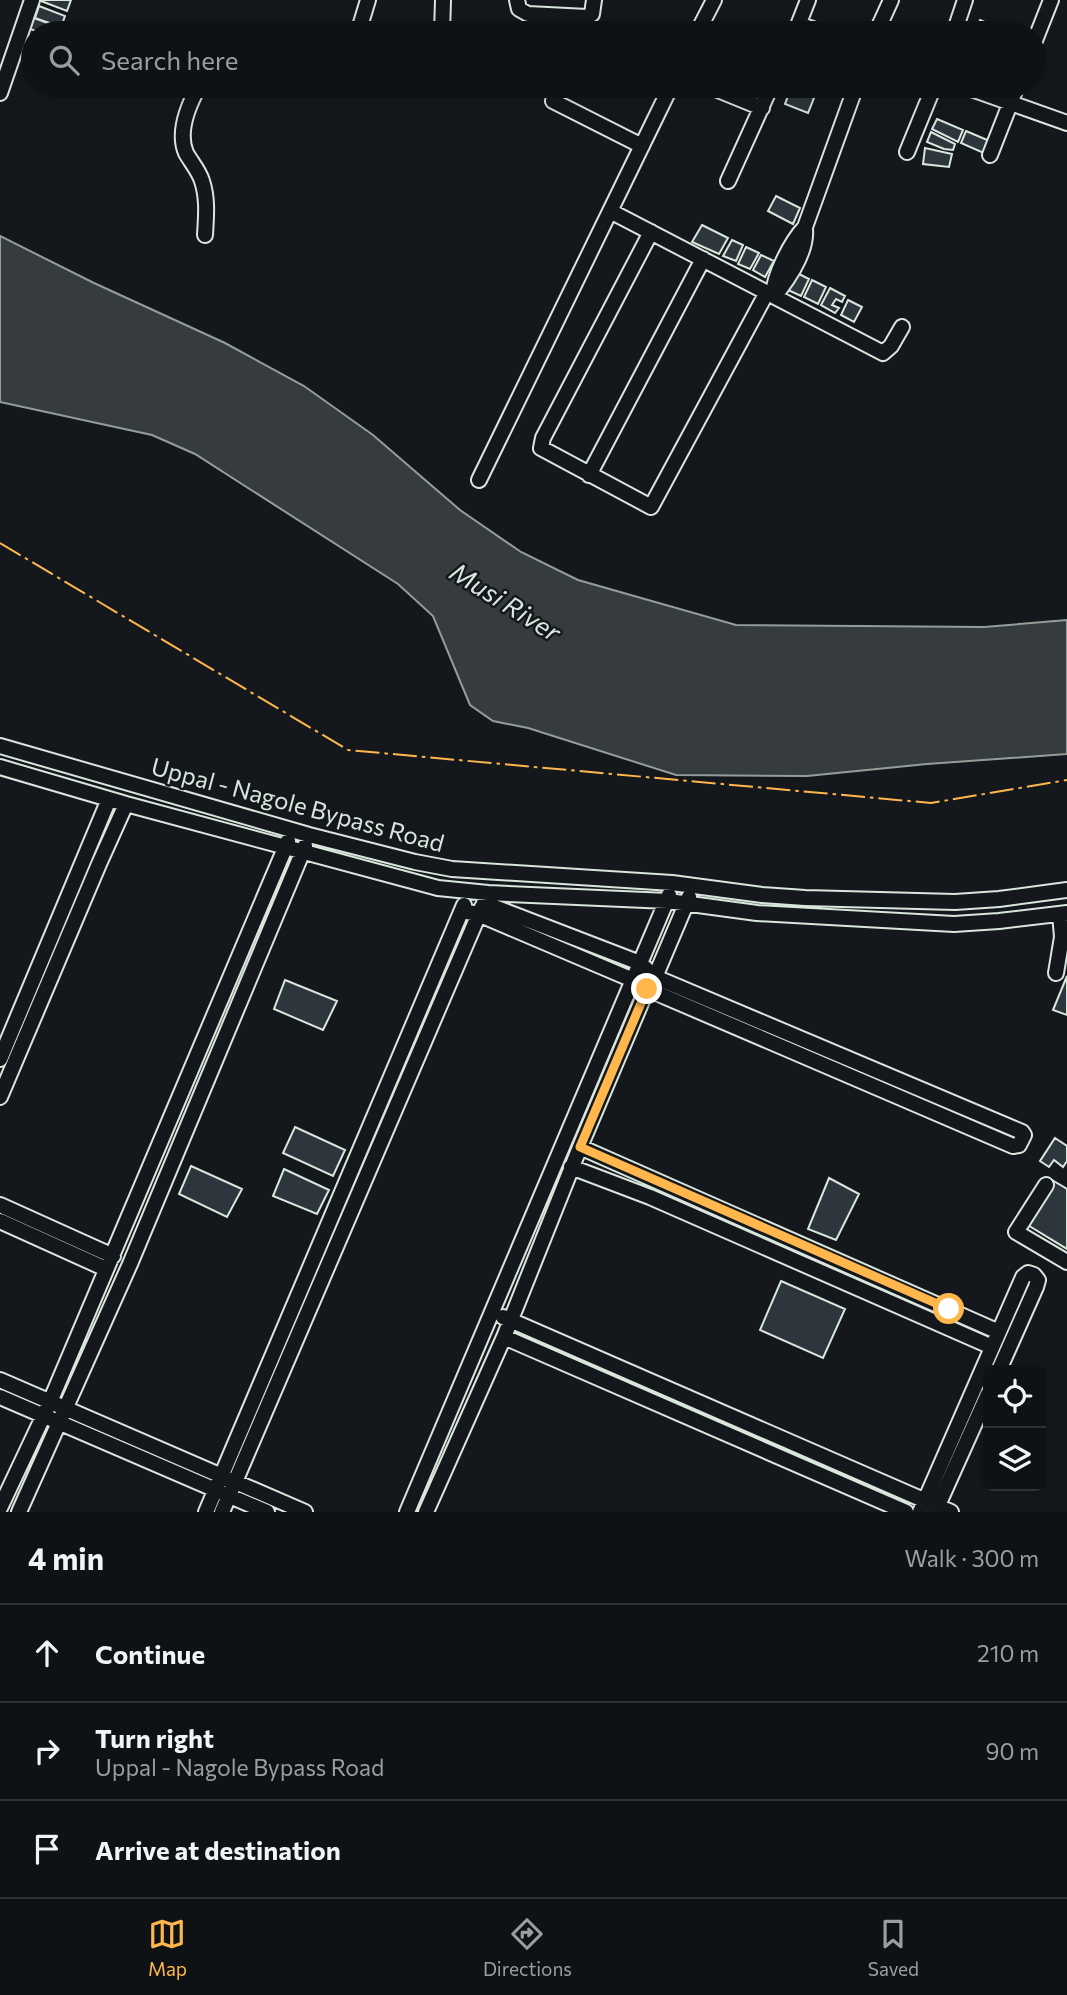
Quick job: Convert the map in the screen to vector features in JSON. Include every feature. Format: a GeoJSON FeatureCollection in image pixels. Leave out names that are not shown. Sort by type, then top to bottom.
{"type":"FeatureCollection","features":[{"type":"Feature","properties":{"kind":"street"},"geometry":{"type":"LineString","coordinates":[[24,21],[32,0]]}},
{"type":"Feature","properties":{"kind":"street"},"geometry":{"type":"LineString","coordinates":[[362,21],[368,0]]}},
{"type":"Feature","properties":{"kind":"street"},"geometry":{"type":"LineString","coordinates":[[442,21],[443,0]]}},
{"type":"Feature","properties":{"kind":"street"},"geometry":{"type":"LineString","coordinates":[[517,0],[519,9],[528,14],[587,17],[592,14],[594,0]]}},
{"type":"Feature","properties":{"kind":"street"},"geometry":{"type":"LineString","coordinates":[[703,21],[714,0]]}},
{"type":"Feature","properties":{"kind":"street"},"geometry":{"type":"LineString","coordinates":[[800,21],[808,0]]}},
{"type":"Feature","properties":{"kind":"street"},"geometry":{"type":"LineString","coordinates":[[881,21],[891,0]]}},
{"type":"Feature","properties":{"kind":"street"},"geometry":{"type":"LineString","coordinates":[[958,21],[965,0]]}},
{"type":"Feature","properties":{"kind":"street"},"geometry":{"type":"LineString","coordinates":[[1043,21],[1051,0]]}},
{"type":"Feature","properties":{"kind":"street"},"geometry":{"type":"LineString","coordinates":[[1,84],[21,30]]}},
{"type":"Feature","properties":{"kind":"street"},"geometry":{"type":"LineString","coordinates":[[195,98],[182,136],[185,151],[201,178],[205,192],[205,235]]}},
{"type":"Feature","properties":{"kind":"street"},"geometry":{"type":"LineString","coordinates":[[479,480],[665,98]]}},
{"type":"Feature","properties":{"kind":"street"},"geometry":{"type":"LineString","coordinates":[[739,98],[762,107]]}},
{"type":"Feature","properties":{"kind":"street"},"geometry":{"type":"LineString","coordinates":[[728,181],[766,98]]}},
{"type":"Feature","properties":{"kind":"street"},"geometry":{"type":"LineString","coordinates":[[651,232],[543,438],[541,448],[651,507],[770,294],[798,235],[805,227],[852,98]]}},
{"type":"Feature","properties":{"kind":"street"},"geometry":{"type":"LineString","coordinates":[[908,152],[929,98]]}},
{"type":"Feature","properties":{"kind":"street"},"geometry":{"type":"LineString","coordinates":[[994,98],[1067,123]]}},
{"type":"Feature","properties":{"kind":"street"},"geometry":{"type":"LineString","coordinates":[[990,155],[1012,98]]}},
{"type":"Feature","properties":{"kind":"street"},"geometry":{"type":"LineString","coordinates":[[553,101],[642,146]]}},
{"type":"Feature","properties":{"kind":"street"},"geometry":{"type":"LineString","coordinates":[[610,211],[883,353],[891,346],[902,327]]}},
{"type":"Feature","properties":{"kind":"street"},"geometry":{"type":"LineString","coordinates":[[589,475],[703,259]]}},
{"type":"Feature","properties":{"kind":"street","name":"Uppal - Nagole Bypass Road"},"geometry":{"type":"LineString","coordinates":[[0,746],[309,835],[452,869],[672,883],[805,898],[955,902],[1067,890]]}},
{"type":"Feature","properties":{"kind":"street","name":"Uppal - Nagole Bypass Road"},"geometry":{"type":"LineString","coordinates":[[0,767],[286,848],[439,888],[467,891],[483,903],[668,901],[757,913],[954,924],[1064,913]]}},
{"type":"Feature","properties":{"kind":"street"},"geometry":{"type":"LineString","coordinates":[[0,1059],[109,799]]}},
{"type":"Feature","properties":{"kind":"street"},"geometry":{"type":"LineString","coordinates":[[0,1097],[126,804]]}},
{"type":"Feature","properties":{"kind":"street"},"geometry":{"type":"LineString","coordinates":[[0,1508],[47,1409],[292,829]]}},
{"type":"Feature","properties":{"kind":"street"},"geometry":{"type":"LineString","coordinates":[[19,1512],[130,1264],[309,835]]}},
{"type":"Feature","properties":{"kind":"street"},"geometry":{"type":"LineString","coordinates":[[206,1512],[462,911],[475,871]]}},
{"type":"Feature","properties":{"kind":"street"},"geometry":{"type":"LineString","coordinates":[[407,1512],[668,901],[672,883]]}},
{"type":"Feature","properties":{"kind":"street"},"geometry":{"type":"LineString","coordinates":[[426,1512],[504,1337],[571,1167],[694,886]]}},
{"type":"Feature","properties":{"kind":"street"},"geometry":{"type":"LineString","coordinates":[[462,911],[483,903],[640,963],[651,983],[1013,1146],[1019,1145],[1024,1135],[1010,1127],[651,983],[633,980],[483,903]]}},
{"type":"Feature","properties":{"kind":"street"},"geometry":{"type":"LineString","coordinates":[[222,1512],[483,903]]}},
{"type":"Feature","properties":{"kind":"street"},"geometry":{"type":"LineString","coordinates":[[1056,973],[1064,913]]}},
{"type":"Feature","properties":{"kind":"street"},"geometry":{"type":"LineString","coordinates":[[456,925],[461,954]]}},
{"type":"Feature","properties":{"kind":"street"},"geometry":{"type":"LineString","coordinates":[[580,1147],[999,1332]]}},
{"type":"Feature","properties":{"kind":"street"},"geometry":{"type":"LineString","coordinates":[[571,1167],[650,1197],[992,1347]]}},
{"type":"Feature","properties":{"kind":"street"},"geometry":{"type":"LineString","coordinates":[[1046,1185],[1016,1232],[1067,1262]]}},
{"type":"Feature","properties":{"kind":"street"},"geometry":{"type":"LineString","coordinates":[[0,1205],[110,1262]]}},
{"type":"Feature","properties":{"kind":"street"},"geometry":{"type":"LineString","coordinates":[[0,1221],[110,1262]]}},
{"type":"Feature","properties":{"kind":"street"},"geometry":{"type":"LineString","coordinates":[[934,1509],[992,1347],[1023,1277],[1028,1273],[1038,1280],[1036,1287],[1001,1365]]}},
{"type":"Feature","properties":{"kind":"street"},"geometry":{"type":"LineString","coordinates":[[493,1312],[934,1509]]}},
{"type":"Feature","properties":{"kind":"street"},"geometry":{"type":"LineString","coordinates":[[504,1337],[906,1512]]}},
{"type":"Feature","properties":{"kind":"street"},"geometry":{"type":"LineString","coordinates":[[0,1380],[62,1416],[233,1490],[304,1512]]}},
{"type":"Feature","properties":{"kind":"street"},"geometry":{"type":"LineString","coordinates":[[0,1397],[47,1409]]}},
{"type":"Feature","properties":{"kind":"street"},"geometry":{"type":"LineString","coordinates":[[934,1509],[983,1405]]}},
{"type":"Feature","properties":{"kind":"street"},"geometry":{"type":"LineString","coordinates":[[233,1490],[267,1512]]}},
{"type":"Feature","properties":{"kind":"water","name":"Musi River"},"geometry":{"type":"Polygon","coordinates":[[[0,236],[225,343],[304,386],[373,435],[460,510],[521,552],[578,580],[736,625],[984,627],[1067,620],[1067,754],[807,776],[676,775],[528,728],[493,721],[470,705],[433,616],[398,584],[195,454],[152,435],[0,402],[0,236]]]}},
{"type":"Feature","properties":{"kind":"building"},"geometry":{"type":"Polygon","coordinates":[[[41,0],[71,0],[67,11],[41,0]]]}},
{"type":"Feature","properties":{"kind":"building"},"geometry":{"type":"Polygon","coordinates":[[[39,6],[65,16],[63,21],[35,18],[39,6]]]}},
{"type":"Feature","properties":{"kind":"building"},"geometry":{"type":"Polygon","coordinates":[[[787,98],[814,98],[808,113],[785,104],[787,98]]]}},
{"type":"Feature","properties":{"kind":"building"},"geometry":{"type":"Polygon","coordinates":[[[937,119],[963,130],[958,142],[932,129],[937,119]]]}},
{"type":"Feature","properties":{"kind":"building"},"geometry":{"type":"Polygon","coordinates":[[[966,131],[992,142],[986,154],[961,143],[966,131]]]}},
{"type":"Feature","properties":{"kind":"building"},"geometry":{"type":"Polygon","coordinates":[[[931,132],[955,144],[953,150],[927,142],[931,132]]]}},
{"type":"Feature","properties":{"kind":"building"},"geometry":{"type":"Polygon","coordinates":[[[925,148],[952,154],[949,167],[923,164],[925,148]]]}},
{"type":"Feature","properties":{"kind":"building"},"geometry":{"type":"Polygon","coordinates":[[[776,196],[800,208],[793,224],[768,211],[776,196]]]}},
{"type":"Feature","properties":{"kind":"building"},"geometry":{"type":"Polygon","coordinates":[[[702,225],[728,238],[719,254],[692,242],[702,225]]]}},
{"type":"Feature","properties":{"kind":"building"},"geometry":{"type":"Polygon","coordinates":[[[732,240],[743,245],[736,261],[723,256],[732,240]]]}},
{"type":"Feature","properties":{"kind":"building"},"geometry":{"type":"Polygon","coordinates":[[[746,247],[759,253],[750,269],[738,264],[746,247]]]}},
{"type":"Feature","properties":{"kind":"building"},"geometry":{"type":"Polygon","coordinates":[[[761,255],[774,261],[765,277],[753,270],[761,255]]]}},
{"type":"Feature","properties":{"kind":"building"},"geometry":{"type":"Polygon","coordinates":[[[797,273],[809,279],[801,296],[788,290],[797,273]]]}},
{"type":"Feature","properties":{"kind":"building"},"geometry":{"type":"Polygon","coordinates":[[[812,280],[826,287],[818,304],[804,297],[812,280]]]}},
{"type":"Feature","properties":{"kind":"building"},"geometry":{"type":"Polygon","coordinates":[[[830,288],[845,296],[842,302],[836,299],[832,305],[839,308],[835,313],[821,305],[830,288]]]}},
{"type":"Feature","properties":{"kind":"building"},"geometry":{"type":"Polygon","coordinates":[[[848,300],[862,307],[854,322],[841,315],[848,300]]]}},
{"type":"Feature","properties":{"kind":"building"},"geometry":{"type":"Polygon","coordinates":[[[1067,976],[1067,1015],[1053,1010],[1067,976]]]}},
{"type":"Feature","properties":{"kind":"building"},"geometry":{"type":"Polygon","coordinates":[[[285,980],[337,1001],[323,1030],[274,1009],[285,980]]]}},
{"type":"Feature","properties":{"kind":"building"},"geometry":{"type":"Polygon","coordinates":[[[295,1127],[345,1150],[333,1176],[283,1153],[295,1127]]]}},
{"type":"Feature","properties":{"kind":"building"},"geometry":{"type":"Polygon","coordinates":[[[1055,1138],[1067,1146],[1067,1161],[1063,1167],[1054,1160],[1049,1167],[1040,1161],[1055,1138]]]}},
{"type":"Feature","properties":{"kind":"building"},"geometry":{"type":"Polygon","coordinates":[[[191,1166],[242,1189],[227,1217],[179,1194],[191,1166]]]}},
{"type":"Feature","properties":{"kind":"building"},"geometry":{"type":"Polygon","coordinates":[[[284,1169],[329,1190],[317,1214],[273,1196],[284,1169]]]}},
{"type":"Feature","properties":{"kind":"building"},"geometry":{"type":"Polygon","coordinates":[[[829,1178],[859,1194],[836,1240],[808,1229],[829,1178]]]}},
{"type":"Feature","properties":{"kind":"building"},"geometry":{"type":"Polygon","coordinates":[[[1052,1180],[1067,1189],[1067,1249],[1026,1224],[1052,1180]]]}},
{"type":"Feature","properties":{"kind":"building"},"geometry":{"type":"Polygon","coordinates":[[[781,1281],[845,1309],[823,1358],[760,1330],[781,1281]]]}},
{"type":"Feature","properties":{"kind":"power"},"geometry":{"type":"LineString","coordinates":[[0,543],[348,750],[931,803],[1067,780]]}},
{"type":"Feature","properties":{"kind":"route"},"geometry":{"type":"LineString","coordinates":[[647,989],[580,1147],[949,1309]]}}]}
